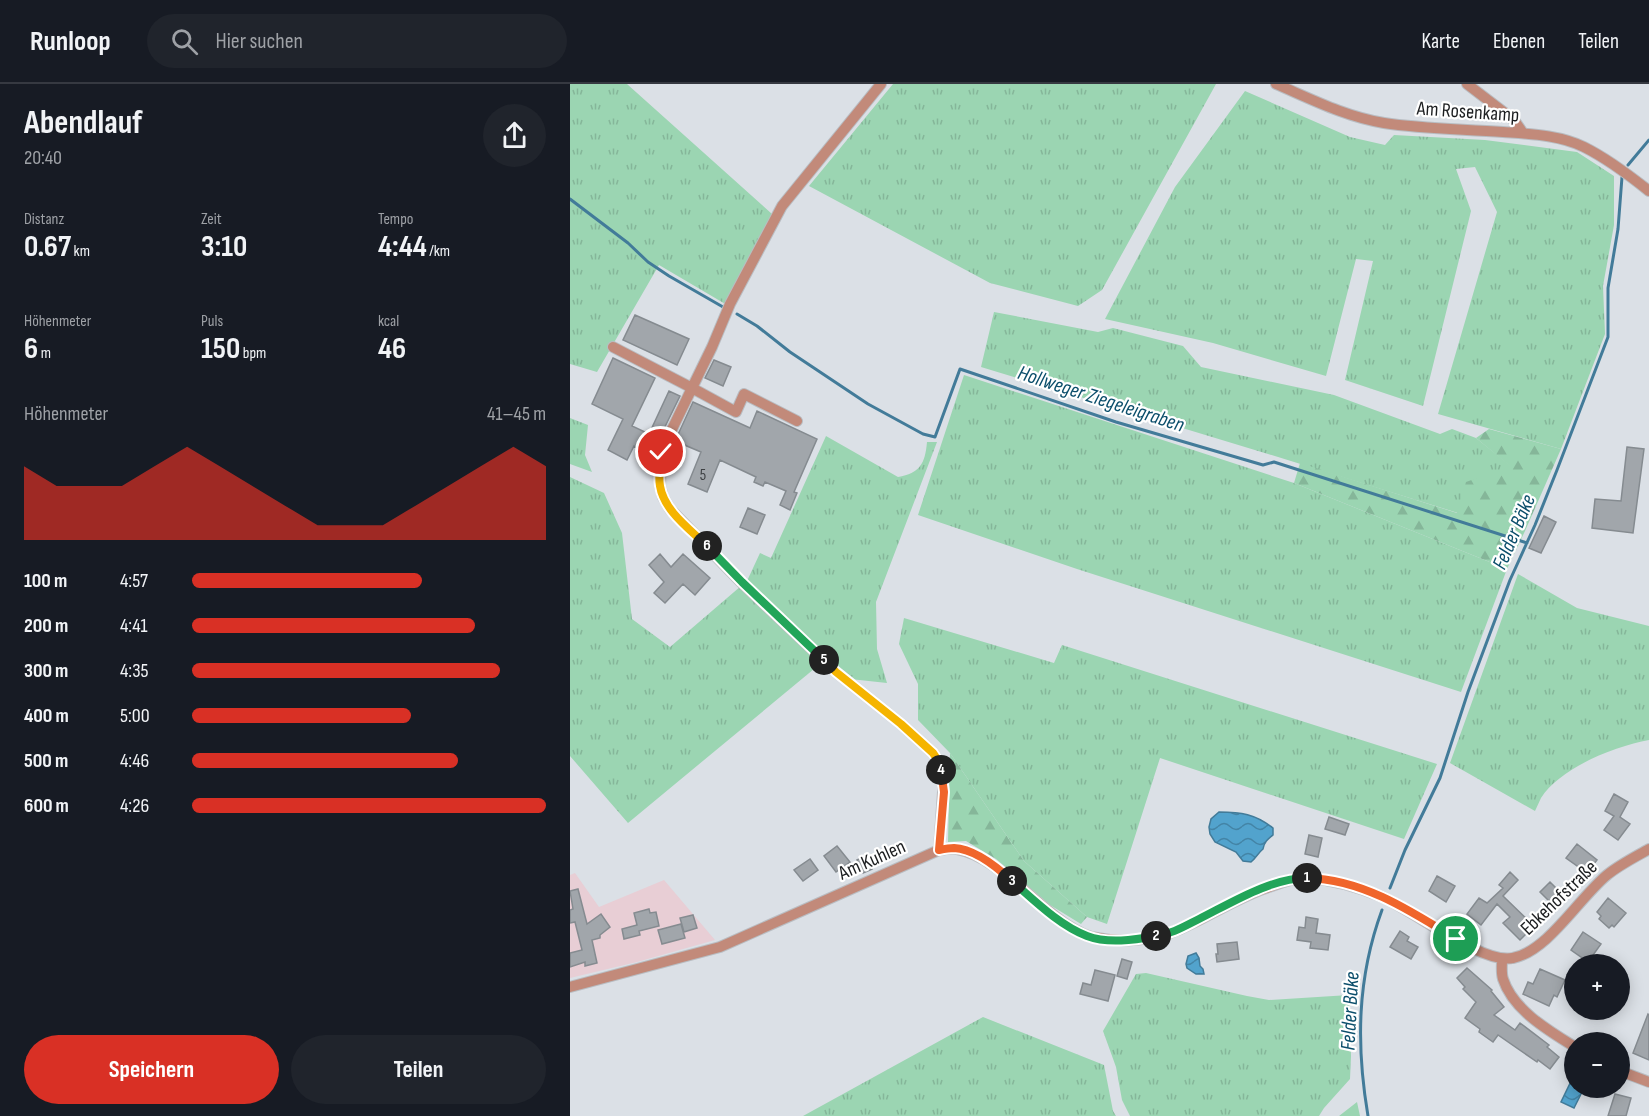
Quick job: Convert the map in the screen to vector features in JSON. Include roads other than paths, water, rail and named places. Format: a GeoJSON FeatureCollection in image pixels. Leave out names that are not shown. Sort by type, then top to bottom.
{"type":"FeatureCollection","features":[{"type":"Feature","properties":{"kind":"street"},"geometry":{"type":"LineString","coordinates":[[881,84],[782,206],[730,304],[712,347],[661,452],[660,486],[670,509],[742,582],[830,667],[933,753],[943,775],[944,792],[939,850]]}},
{"type":"Feature","properties":{"kind":"street","name":"Am Rosenkamp"},"geometry":{"type":"LineString","coordinates":[[1276,84],[1348,114],[1369,120],[1523,133],[1583,146],[1649,191]]}},
{"type":"Feature","properties":{"kind":"street"},"geometry":{"type":"LineString","coordinates":[[1467,84],[1514,120],[1523,133]]}},
{"type":"Feature","properties":{"kind":"street"},"geometry":{"type":"LineString","coordinates":[[613,346],[736,412],[744,394],[796,420]]}},
{"type":"Feature","properties":{"kind":"street","name":"Am Kuhlen"},"geometry":{"type":"LineString","coordinates":[[570,987],[720,947],[939,850],[954,848],[965,850],[982,858],[1061,921],[1089,937],[1127,940],[1161,936],[1180,929],[1250,893],[1296,878],[1311,878],[1343,884],[1380,896],[1486,955],[1502,960]]}},
{"type":"Feature","properties":{"kind":"street","name":"Ebkehofstraße"},"geometry":{"type":"LineString","coordinates":[[1502,960],[1527,954],[1541,944],[1607,875],[1649,849]]}},
{"type":"Feature","properties":{"kind":"street"},"geometry":{"type":"LineString","coordinates":[[1502,960],[1502,978],[1514,999],[1538,1023],[1564,1040]]}},
{"type":"Feature","properties":{"kind":"street"},"geometry":{"type":"LineString","coordinates":[[1630,1075],[1649,1083]]}},
{"type":"Feature","properties":{"kind":"water"},"geometry":{"type":"Polygon","coordinates":[[[1219,812],[1248,815],[1273,828],[1273,835],[1251,862],[1243,861],[1236,852],[1215,842],[1209,827],[1211,819],[1219,812]]]}},
{"type":"Feature","properties":{"kind":"water"},"geometry":{"type":"Polygon","coordinates":[[[1196,953],[1204,974],[1196,974],[1187,968],[1188,956],[1196,953]]]}},
{"type":"Feature","properties":{"kind":"water"},"geometry":{"type":"Polygon","coordinates":[[[1564,1096],[1564,1098],[1579,1098],[1574,1108],[1561,1102],[1564,1096]]]}},
{"type":"Feature","properties":{"kind":"waterway","name":"Felder Bäke"},"geometry":{"type":"LineString","coordinates":[[1628,165],[1649,140]]}},
{"type":"Feature","properties":{"kind":"waterway","name":"Felder Bäke"},"geometry":{"type":"LineString","coordinates":[[1390,888],[1405,850],[1440,778],[1468,692],[1510,580],[1535,525],[1608,337],[1608,288],[1618,229],[1622,177]]}},
{"type":"Feature","properties":{"kind":"waterway","name":"Hollweger Ziegeleigraben"},"geometry":{"type":"LineString","coordinates":[[570,199],[628,243],[648,262],[723,307]]}},
{"type":"Feature","properties":{"kind":"waterway","name":"Hollweger Ziegeleigraben"},"geometry":{"type":"LineString","coordinates":[[737,314],[868,404],[923,434],[935,437],[960,369],[1116,422],[1263,465],[1274,462],[1527,543]]}},
{"type":"Feature","properties":{"kind":"waterway","name":"Felder Bäke"},"geometry":{"type":"LineString","coordinates":[[1368,1116],[1362,1063],[1361,1012],[1368,961],[1382,910]]}}]}
